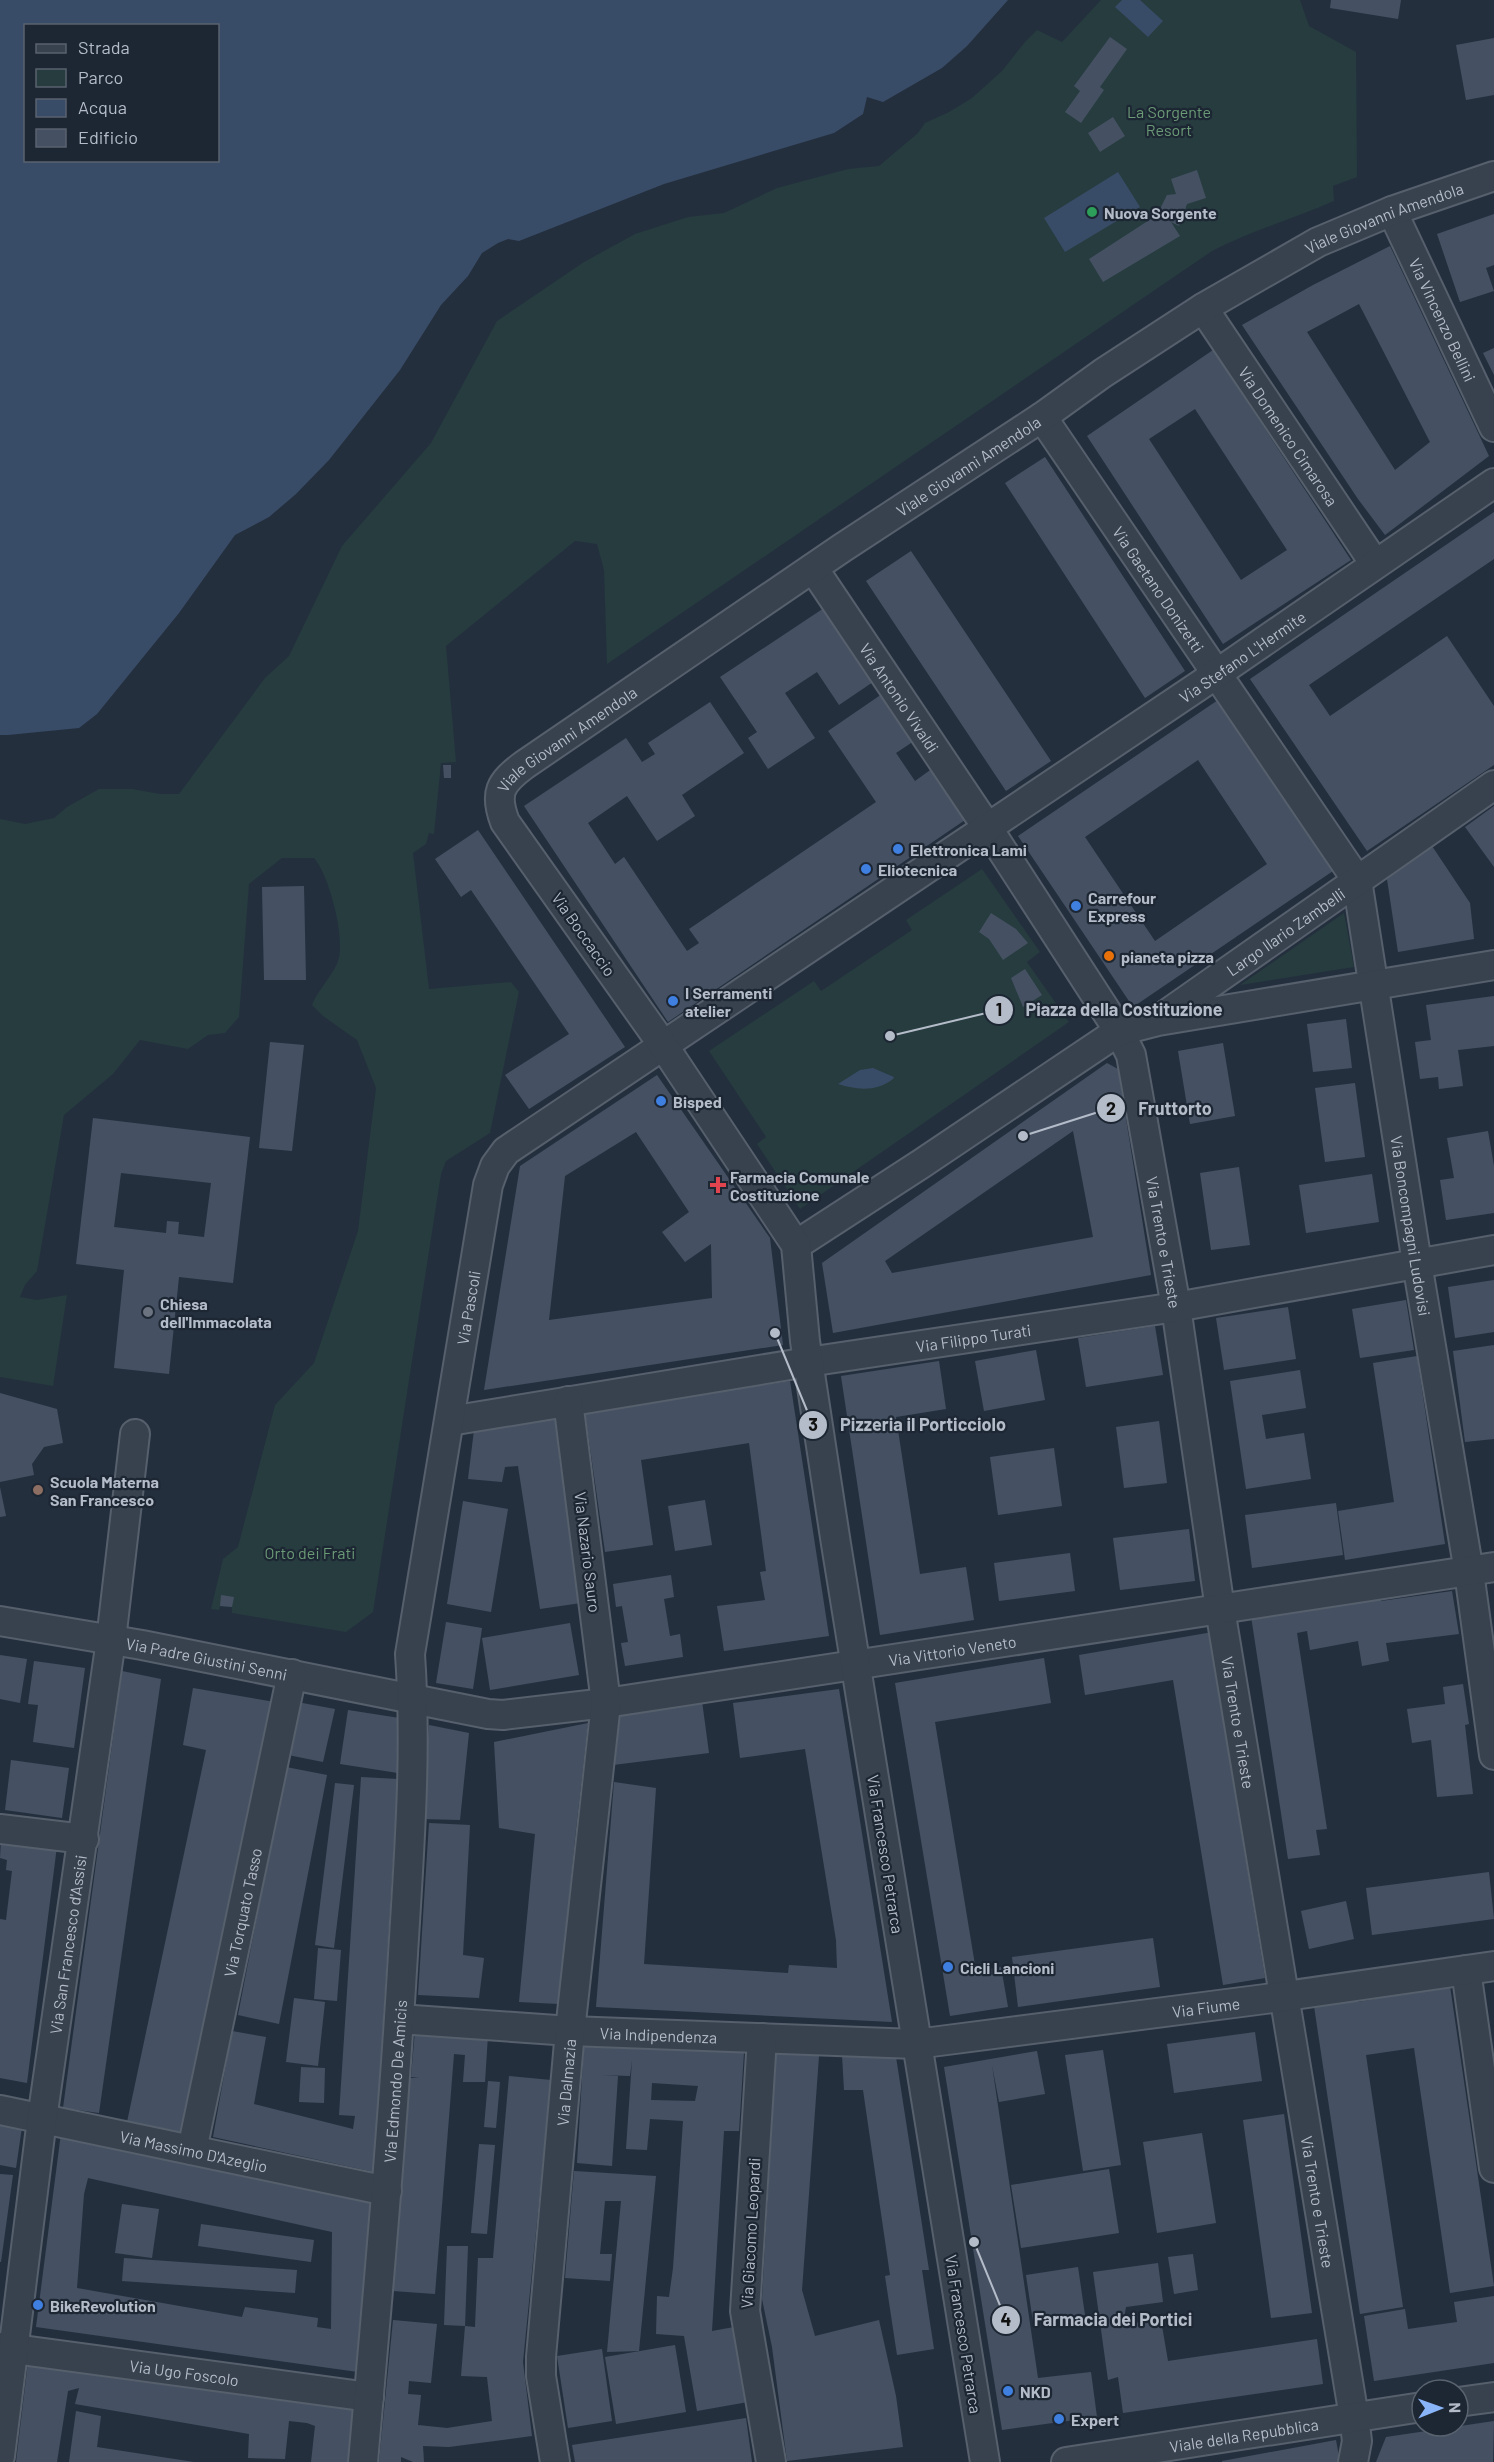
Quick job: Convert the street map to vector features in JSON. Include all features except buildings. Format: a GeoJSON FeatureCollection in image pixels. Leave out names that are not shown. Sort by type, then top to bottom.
{"type":"FeatureCollection","features":[{"type":"Feature","properties":{"kind":"street","name":"Viale Giovanni Amendola"},"geometry":{"type":"LineString","coordinates":[[504,822],[499,803],[500,792],[502,785],[516,771],[813,568],[1042,417],[1103,373],[1203,308],[1318,242],[1392,211],[1494,176]]}},
{"type":"Feature","properties":{"kind":"street","name":"Via Vincenzo Bellini"},"geometry":{"type":"LineString","coordinates":[[1392,211],[1494,427]]}},
{"type":"Feature","properties":{"kind":"street","name":"Via Domenico Cimarosa"},"geometry":{"type":"LineString","coordinates":[[1203,308],[1375,564]]}},
{"type":"Feature","properties":{"kind":"street","name":"Via Gaetano Donizetti"},"geometry":{"type":"LineString","coordinates":[[1042,417],[1215,675],[1357,880]]}},
{"type":"Feature","properties":{"kind":"street","name":"Via Stefano L'Hermite"},"geometry":{"type":"LineString","coordinates":[[663,1045],[1215,675],[1494,483]]}},
{"type":"Feature","properties":{"kind":"street","name":"Via Antonio Vivaldi"},"geometry":{"type":"LineString","coordinates":[[813,568],[987,827],[1119,1031]]}},
{"type":"Feature","properties":{"kind":"street","name":"Largo Ilario Zambelli"},"geometry":{"type":"LineString","coordinates":[[1158,1021],[1494,785]]}},
{"type":"Feature","properties":{"kind":"street","name":"Via Boccaccio"},"geometry":{"type":"LineString","coordinates":[[504,822],[663,1045],[796,1245]]}},
{"type":"Feature","properties":{"kind":"street","name":"Via Boncompagni Ludovisi"},"geometry":{"type":"LineString","coordinates":[[1357,880],[1417,1263],[1481,1570],[1494,1755]]}},
{"type":"Feature","properties":{"kind":"street"},"geometry":{"type":"LineString","coordinates":[[796,1245],[1119,1031],[1158,1021],[1494,965]]}},
{"type":"Feature","properties":{"kind":"street","name":"Via Trento e Trieste"},"geometry":{"type":"LineString","coordinates":[[1119,1031],[1131,1056],[1176,1306],[1220,1609],[1354,2417],[1357,2441],[1353,2462]]}},
{"type":"Feature","properties":{"kind":"street","name":"Via Pascoli"},"geometry":{"type":"LineString","coordinates":[[412,1699],[410,1654],[488,1185],[495,1166],[506,1151],[663,1045]]}},
{"type":"Feature","properties":{"kind":"street","name":"Via Francesco Petrarca"},"geometry":{"type":"LineString","coordinates":[[796,1245],[808,1362],[985,2462]]}},
{"type":"Feature","properties":{"kind":"street","name":"Via Filippo Turati"},"geometry":{"type":"LineString","coordinates":[[450,1421],[808,1362],[1176,1306],[1494,1250]]}},
{"type":"Feature","properties":{"kind":"street","name":"Via Nazario Sauro"},"geometry":{"type":"LineString","coordinates":[[568,1401],[606,1703]]}},
{"type":"Feature","properties":{"kind":"street","name":"Via San Francesco d'Assisi"},"geometry":{"type":"LineString","coordinates":[[0,2456],[7,2348],[84,1839],[111,1640],[135,1434]]}},
{"type":"Feature","properties":{"kind":"street","name":"Via Vittorio Veneto"},"geometry":{"type":"LineString","coordinates":[[412,1699],[504,1715],[606,1703],[1481,1570]]}},
{"type":"Feature","properties":{"kind":"street","name":"Via Padre Giustini Senni"},"geometry":{"type":"LineString","coordinates":[[0,1621],[292,1674],[412,1699]]}},
{"type":"Feature","properties":{"kind":"street"},"geometry":{"type":"LineString","coordinates":[[374,1690],[398,1670],[410,1654]]}},
{"type":"Feature","properties":{"kind":"street","name":"Via Torquato Tasso"},"geometry":{"type":"LineString","coordinates":[[192,2150],[292,1674]]}},
{"type":"Feature","properties":{"kind":"street","name":"Via Edmondo De Amicis"},"geometry":{"type":"LineString","coordinates":[[363,2462],[387,2191],[410,1850],[412,1699]]}},
{"type":"Feature","properties":{"kind":"street","name":"Via Dalmazia"},"geometry":{"type":"LineString","coordinates":[[555,2462],[541,2376],[541,2357],[570,2031],[606,1703]]}},
{"type":"Feature","properties":{"kind":"street"},"geometry":{"type":"LineString","coordinates":[[0,1829],[84,1839]]}},
{"type":"Feature","properties":{"kind":"street","name":"Via Fiume"},"geometry":{"type":"LineString","coordinates":[[916,2044],[1494,1966]]}},
{"type":"Feature","properties":{"kind":"street"},"geometry":{"type":"LineString","coordinates":[[1466,1970],[1493,2158]]}},
{"type":"Feature","properties":{"kind":"street","name":"Via Indipendenza"},"geometry":{"type":"LineString","coordinates":[[399,2019],[570,2031],[916,2044]]}},
{"type":"Feature","properties":{"kind":"street","name":"Via Giacomo Leopardi"},"geometry":{"type":"LineString","coordinates":[[762,2038],[745,2304],[771,2462]]}},
{"type":"Feature","properties":{"kind":"street","name":"Via Massimo D'Azeglio"},"geometry":{"type":"LineString","coordinates":[[0,2110],[387,2191]]}},
{"type":"Feature","properties":{"kind":"street","name":"Via Ugo Foscolo"},"geometry":{"type":"LineString","coordinates":[[7,2348],[369,2397]]}},
{"type":"Feature","properties":{"kind":"street"},"geometry":{"type":"LineString","coordinates":[[1470,2400],[1494,2397]]}},
{"type":"Feature","properties":{"kind":"street","name":"Viale della Repubblica"},"geometry":{"type":"LineString","coordinates":[[1066,2462],[1410,2409]]}},
{"type":"Feature","properties":{"kind":"green space"},"geometry":{"type":"Polygon","coordinates":[[[1101,0],[1300,0],[1309,26],[1356,52],[1357,177],[1333,186],[1334,201],[1212,251],[607,664],[604,570],[597,544],[575,541],[446,646],[456,762],[441,763],[434,834],[429,833],[426,844],[413,853],[429,989],[511,982],[519,992],[490,1133],[446,1161],[441,1174],[373,1612],[346,1632],[232,1613],[232,1607],[220,1606],[219,1610],[211,1609],[223,1559],[238,1547],[275,1405],[314,1363],[358,1231],[376,1088],[357,1040],[323,1016],[312,1005],[338,961],[340,938],[335,907],[320,866],[314,858],[282,858],[249,884],[239,1017],[225,1033],[208,1035],[188,1049],[140,1040],[113,1074],[64,1115],[37,1271],[25,1285],[20,1297],[37,1300],[67,1295],[53,1386],[0,1377],[0,819],[25,824],[54,818],[67,807],[99,789],[132,789],[160,794],[179,794],[265,678],[289,656],[342,546],[431,443],[497,321],[584,262],[635,234],[688,217],[724,213],[777,188],[848,169],[879,166],[918,133],[925,123],[972,98],[1002,71],[1037,30],[1062,42],[1101,0]]]}},
{"type":"Feature","properties":{"kind":"green space"},"geometry":{"type":"Polygon","coordinates":[[[982,869],[1040,952],[1027,962],[1069,1022],[800,1209],[757,1144],[766,1137],[709,1051],[814,981],[821,991],[912,930],[906,920],[982,869]]]}},
{"type":"Feature","properties":{"kind":"green space"},"geometry":{"type":"Polygon","coordinates":[[[1344,913],[1354,967],[1240,985],[1344,913]]]}},
{"type":"Feature","properties":{"kind":"water"},"geometry":{"type":"Polygon","coordinates":[[[0,0],[1008,0],[967,46],[942,68],[883,102],[867,97],[863,114],[834,133],[664,184],[519,241],[508,239],[482,253],[468,276],[441,305],[400,370],[329,460],[296,494],[269,517],[235,535],[179,613],[97,714],[79,728],[0,735],[0,0]]]}},
{"type":"Feature","properties":{"kind":"water"},"geometry":{"type":"Polygon","coordinates":[[[1122,0],[1140,0],[1163,21],[1148,37],[1115,7],[1122,0]]]}},
{"type":"Feature","properties":{"kind":"water","name":"Nuova Sorgente"},"geometry":{"type":"Polygon","coordinates":[[[1118,172],[1140,207],[1065,252],[1044,218],[1118,172]]]}},
{"type":"Feature","properties":{"kind":"water"},"geometry":{"type":"Polygon","coordinates":[[[873,1068],[894,1077],[887,1083],[873,1088],[852,1088],[838,1084],[860,1070],[873,1068]]]}},
{"type":"Feature","properties":{"kind":"place","name":"Nuova Sorgente"},"geometry":{"type":"Point","coordinates":[1092,212]}},
{"type":"Feature","properties":{"kind":"place","name":"Elettronica Lami"},"geometry":{"type":"Point","coordinates":[898,849]}},
{"type":"Feature","properties":{"kind":"place","name":"Eliotecnica"},"geometry":{"type":"Point","coordinates":[866,869]}},
{"type":"Feature","properties":{"kind":"place","name":"Carrefour Express"},"geometry":{"type":"Point","coordinates":[1076,906]}},
{"type":"Feature","properties":{"kind":"place","name":"pianeta pizza"},"geometry":{"type":"Point","coordinates":[1109,956]}},
{"type":"Feature","properties":{"kind":"place","name":"I Serramenti atelier"},"geometry":{"type":"Point","coordinates":[673,1001]}},
{"type":"Feature","properties":{"kind":"place","name":"Piazza della Costituzione"},"geometry":{"type":"Point","coordinates":[890,1036]}},
{"type":"Feature","properties":{"kind":"place","name":"Bisped"},"geometry":{"type":"Point","coordinates":[661,1101]}},
{"type":"Feature","properties":{"kind":"place","name":"Fruttorto"},"geometry":{"type":"Point","coordinates":[1023,1136]}},
{"type":"Feature","properties":{"kind":"place","name":"Farmacia Comunale Costituzione"},"geometry":{"type":"Point","coordinates":[718,1185]}},
{"type":"Feature","properties":{"kind":"place","name":"Chiesa dell'Immacolata"},"geometry":{"type":"Point","coordinates":[148,1312]}},
{"type":"Feature","properties":{"kind":"place","name":"Pizzeria il Porticciolo"},"geometry":{"type":"Point","coordinates":[775,1333]}},
{"type":"Feature","properties":{"kind":"place","name":"Scuola Materna San Francesco"},"geometry":{"type":"Point","coordinates":[38,1490]}},
{"type":"Feature","properties":{"kind":"place","name":"Cicli Lancioni"},"geometry":{"type":"Point","coordinates":[948,1967]}},
{"type":"Feature","properties":{"kind":"place","name":"Farmacia dei Portici"},"geometry":{"type":"Point","coordinates":[974,2242]}},
{"type":"Feature","properties":{"kind":"place","name":"BikeRevolution"},"geometry":{"type":"Point","coordinates":[38,2305]}},
{"type":"Feature","properties":{"kind":"place","name":"NKD"},"geometry":{"type":"Point","coordinates":[1008,2391]}},
{"type":"Feature","properties":{"kind":"place","name":"Expert"},"geometry":{"type":"Point","coordinates":[1059,2419]}},
{"type":"Feature","properties":{"kind":"park label","name":"La Sorgente Resort"},"geometry":{"type":"Point","coordinates":[1169,120]}},
{"type":"Feature","properties":{"kind":"park label","name":"Orto dei Frati"},"geometry":{"type":"Point","coordinates":[310,1552]}}]}
